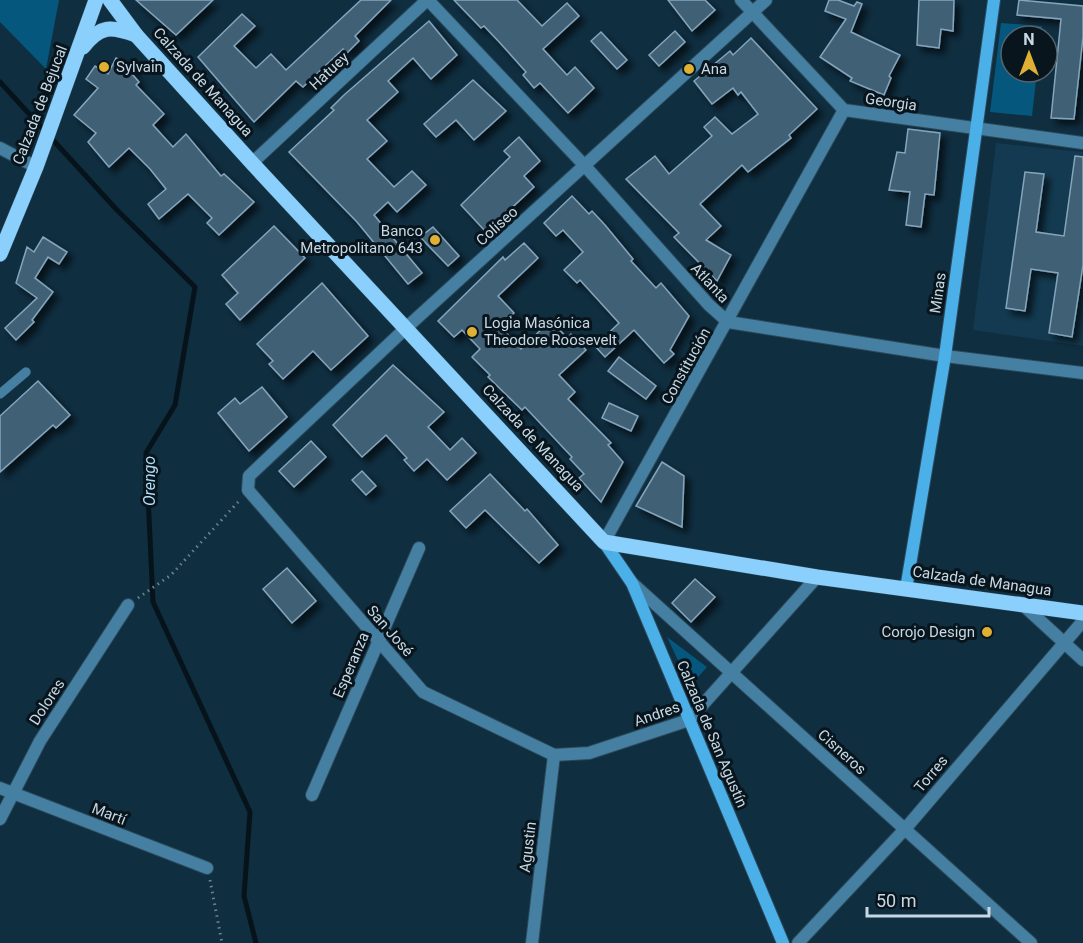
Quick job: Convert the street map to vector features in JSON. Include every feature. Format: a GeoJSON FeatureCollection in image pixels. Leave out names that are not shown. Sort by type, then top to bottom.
{"type":"FeatureCollection","features":[{"type":"Feature","properties":{"kind":"main road","name":"Calzada de Bejucal"},"geometry":{"type":"LineString","coordinates":[[0,254],[80,52],[96,0]]}},
{"type":"Feature","properties":{"kind":"main road","name":"Calzada de Managua"},"geometry":{"type":"LineString","coordinates":[[110,0],[136,35],[252,163],[604,542],[817,577],[1083,613]]}},
{"type":"Feature","properties":{"kind":"main road"},"geometry":{"type":"LineString","coordinates":[[80,52],[92,35],[103,30],[117,28],[136,35]]}},
{"type":"Feature","properties":{"kind":"street","name":"Hatuey"},"geometry":{"type":"LineString","coordinates":[[252,163],[428,0]]}},
{"type":"Feature","properties":{"kind":"street","name":"Atlanta"},"geometry":{"type":"LineString","coordinates":[[428,0],[585,166],[709,305],[728,322],[945,356],[1083,373]]}},
{"type":"Feature","properties":{"kind":"street","name":"Georgia"},"geometry":{"type":"LineString","coordinates":[[741,0],[844,110],[1083,143]]}},
{"type":"Feature","properties":{"kind":"street","name":"Coliseo"},"geometry":{"type":"LineString","coordinates":[[248,490],[249,476],[406,328],[766,0]]}},
{"type":"Feature","properties":{"kind":"street","name":"Minas"},"geometry":{"type":"LineString","coordinates":[[906,588],[945,356],[994,0]]}},
{"type":"Feature","properties":{"kind":"street","name":"Constitución"},"geometry":{"type":"LineString","coordinates":[[604,542],[844,110]]}},
{"type":"Feature","properties":{"kind":"street"},"geometry":{"type":"LineString","coordinates":[[0,148],[39,160]]}},
{"type":"Feature","properties":{"kind":"street","name":"San José"},"geometry":{"type":"LineString","coordinates":[[248,490],[423,692],[554,755]]}},
{"type":"Feature","properties":{"kind":"street","name":"Calzada de San Agustín"},"geometry":{"type":"LineString","coordinates":[[604,542],[632,583],[783,943]]}},
{"type":"Feature","properties":{"kind":"street","name":"Esperanza"},"geometry":{"type":"LineString","coordinates":[[312,795],[377,640],[419,548]]}},
{"type":"Feature","properties":{"kind":"street","name":"Andres"},"geometry":{"type":"LineString","coordinates":[[554,755],[589,753],[689,720],[817,577]]}},
{"type":"Feature","properties":{"kind":"street","name":"Cisneros"},"geometry":{"type":"LineString","coordinates":[[632,583],[1031,943]]}},
{"type":"Feature","properties":{"kind":"street","name":"Dolores"},"geometry":{"type":"LineString","coordinates":[[0,819],[6,791],[128,605]]}},
{"type":"Feature","properties":{"kind":"street"},"geometry":{"type":"LineString","coordinates":[[1023,605],[1083,660]]}},
{"type":"Feature","properties":{"kind":"street","name":"Torres"},"geometry":{"type":"LineString","coordinates":[[798,943],[904,829],[1083,621]]}},
{"type":"Feature","properties":{"kind":"street","name":"Agustin"},"geometry":{"type":"LineString","coordinates":[[532,943],[554,755]]}},
{"type":"Feature","properties":{"kind":"street","name":"Martí"},"geometry":{"type":"LineString","coordinates":[[6,791],[207,867]]}},
{"type":"Feature","properties":{"kind":"lane"},"geometry":{"type":"LineString","coordinates":[[0,394],[26,372]]}},
{"type":"Feature","properties":{"kind":"path"},"geometry":{"type":"LineString","coordinates":[[128,605],[171,575],[248,490]]}},
{"type":"Feature","properties":{"kind":"path"},"geometry":{"type":"LineString","coordinates":[[207,867],[218,909],[222,943]]}},
{"type":"Feature","properties":{"kind":"shaded area"},"geometry":{"type":"Polygon","coordinates":[[[0,0],[59,0],[46,69],[0,22],[0,0]]]}},
{"type":"Feature","properties":{"kind":"shaded area"},"geometry":{"type":"Polygon","coordinates":[[[999,39],[999,84],[1036,84],[1032,116],[990,112],[999,39]]]}},
{"type":"Feature","properties":{"kind":"shaded area"},"geometry":{"type":"Polygon","coordinates":[[[996,143],[1083,152],[1083,346],[973,330],[996,143]]]}},
{"type":"Feature","properties":{"kind":"shaded area"},"geometry":{"type":"Polygon","coordinates":[[[667,637],[707,667],[690,686],[667,637]]]}},
{"type":"Feature","properties":{"kind":"building"},"geometry":{"type":"Polygon","coordinates":[[[136,0],[213,0],[176,35],[136,0]]]}},
{"type":"Feature","properties":{"kind":"building"},"geometry":{"type":"Polygon","coordinates":[[[361,0],[391,0],[355,36],[359,41],[347,53],[343,49],[303,87],[296,81],[254,122],[198,57],[242,14],[255,26],[234,46],[256,68],[271,54],[286,70],[361,0]]]}},
{"type":"Feature","properties":{"kind":"building"},"geometry":{"type":"Polygon","coordinates":[[[454,0],[517,0],[542,26],[567,3],[579,16],[543,49],[567,75],[575,67],[594,88],[568,113],[540,83],[534,88],[523,75],[526,72],[501,44],[484,26],[481,28],[454,0]]]}},
{"type":"Feature","properties":{"kind":"building"},"geometry":{"type":"Polygon","coordinates":[[[668,0],[705,0],[715,10],[692,31],[668,0]]]}},
{"type":"Feature","properties":{"kind":"building"},"geometry":{"type":"Polygon","coordinates":[[[829,0],[838,0],[854,6],[857,2],[862,4],[851,32],[900,55],[889,76],[891,78],[884,95],[850,81],[852,78],[820,57],[846,19],[825,11],[829,0]]]}},
{"type":"Feature","properties":{"kind":"building"},"geometry":{"type":"Polygon","coordinates":[[[919,0],[954,0],[953,31],[941,29],[939,48],[917,45],[919,0]]]}},
{"type":"Feature","properties":{"kind":"building"},"geometry":{"type":"Polygon","coordinates":[[[1019,0],[1083,6],[1083,37],[1074,119],[1051,118],[1054,84],[1059,84],[1061,19],[1017,15],[1019,0]]]}},
{"type":"Feature","properties":{"kind":"building"},"geometry":{"type":"Polygon","coordinates":[[[429,21],[457,55],[431,79],[413,58],[388,81],[398,92],[367,120],[387,141],[367,159],[394,187],[412,171],[426,185],[397,212],[388,202],[374,215],[422,273],[408,284],[357,222],[289,152],[334,110],[331,108],[344,95],[429,21]]]}},
{"type":"Feature","properties":{"kind":"building"},"geometry":{"type":"Polygon","coordinates":[[[675,31],[685,42],[659,66],[649,55],[675,31]]]}},
{"type":"Feature","properties":{"kind":"building"},"geometry":{"type":"Polygon","coordinates":[[[601,32],[627,60],[617,69],[591,41],[601,32]]]}},
{"type":"Feature","properties":{"kind":"building"},"geometry":{"type":"Polygon","coordinates":[[[751,38],[817,109],[789,135],[791,138],[748,172],[742,165],[700,204],[721,226],[706,240],[731,255],[717,281],[674,237],[679,233],[626,179],[655,156],[669,174],[712,136],[704,127],[715,117],[732,134],[758,114],[741,92],[738,95],[733,88],[712,104],[694,81],[730,51],[733,55],[751,38]]]}},
{"type":"Feature","properties":{"kind":"building"},"geometry":{"type":"Polygon","coordinates":[[[116,58],[135,67],[132,74],[139,82],[136,85],[164,114],[153,125],[173,147],[186,134],[221,176],[224,174],[254,202],[219,235],[207,223],[212,218],[188,194],[159,219],[148,204],[166,189],[150,169],[129,148],[109,167],[88,142],[96,133],[74,115],[98,88],[86,79],[95,66],[108,74],[116,58]]]}},
{"type":"Feature","properties":{"kind":"building"},"geometry":{"type":"Polygon","coordinates":[[[473,80],[506,111],[474,140],[456,120],[436,137],[424,124],[473,80]]]}},
{"type":"Feature","properties":{"kind":"building"},"geometry":{"type":"Polygon","coordinates":[[[908,129],[940,133],[934,195],[925,194],[921,227],[906,225],[910,192],[889,190],[897,152],[905,153],[908,129]]]}},
{"type":"Feature","properties":{"kind":"building"},"geometry":{"type":"Polygon","coordinates":[[[519,137],[540,161],[524,176],[534,187],[486,232],[461,205],[510,157],[504,151],[519,137]]]}},
{"type":"Feature","properties":{"kind":"building"},"geometry":{"type":"Polygon","coordinates":[[[1075,156],[1083,157],[1083,265],[1072,337],[1049,333],[1058,273],[1031,269],[1025,311],[1006,308],[1025,172],[1044,174],[1036,232],[1064,236],[1075,156]]]}},
{"type":"Feature","properties":{"kind":"building"},"geometry":{"type":"Polygon","coordinates":[[[572,196],[589,214],[592,211],[605,225],[633,259],[631,261],[656,288],[661,283],[689,316],[670,350],[674,354],[664,363],[634,330],[605,357],[595,346],[619,323],[580,280],[577,283],[564,270],[583,252],[563,230],[556,236],[544,223],[572,196]]]}},
{"type":"Feature","properties":{"kind":"building"},"geometry":{"type":"Polygon","coordinates":[[[274,226],[305,258],[240,320],[226,304],[238,293],[222,275],[274,226]]]}},
{"type":"Feature","properties":{"kind":"building"},"geometry":{"type":"Polygon","coordinates":[[[433,227],[459,256],[448,266],[420,237],[433,227]]]}},
{"type":"Feature","properties":{"kind":"building"},"geometry":{"type":"Polygon","coordinates":[[[43,237],[67,252],[59,264],[48,257],[35,278],[53,292],[32,320],[34,322],[16,340],[5,328],[37,298],[16,283],[27,247],[34,252],[43,237]]]}},
{"type":"Feature","properties":{"kind":"building"},"geometry":{"type":"Polygon","coordinates":[[[524,243],[538,258],[498,296],[514,313],[500,326],[521,349],[551,320],[567,338],[571,334],[586,350],[559,375],[575,392],[568,399],[611,443],[608,445],[623,462],[601,502],[579,478],[584,474],[570,459],[572,457],[525,407],[522,410],[488,377],[490,375],[472,357],[480,349],[462,330],[454,337],[438,321],[503,257],[505,260],[524,243]]]}},
{"type":"Feature","properties":{"kind":"building"},"geometry":{"type":"Polygon","coordinates":[[[322,283],[368,336],[331,370],[313,351],[283,379],[269,364],[273,361],[257,344],[322,283]]]}},
{"type":"Feature","properties":{"kind":"building"},"geometry":{"type":"Polygon","coordinates":[[[619,357],[656,386],[646,399],[608,371],[619,357]]]}},
{"type":"Feature","properties":{"kind":"building"},"geometry":{"type":"Polygon","coordinates":[[[393,365],[444,412],[428,427],[450,450],[462,438],[476,453],[447,480],[427,459],[414,471],[404,460],[407,458],[386,435],[362,457],[333,425],[393,365]]]}},
{"type":"Feature","properties":{"kind":"building"},"geometry":{"type":"Polygon","coordinates":[[[38,381],[70,415],[56,428],[53,425],[0,472],[0,416],[38,381]]]}},
{"type":"Feature","properties":{"kind":"building"},"geometry":{"type":"Polygon","coordinates":[[[262,387],[287,417],[249,451],[218,413],[235,398],[240,404],[262,387]]]}},
{"type":"Feature","properties":{"kind":"building"},"geometry":{"type":"Polygon","coordinates":[[[609,403],[638,416],[631,431],[602,418],[609,403]]]}},
{"type":"Feature","properties":{"kind":"building"},"geometry":{"type":"Polygon","coordinates":[[[311,441],[326,457],[294,487],[279,471],[311,441]]]}},
{"type":"Feature","properties":{"kind":"building"},"geometry":{"type":"Polygon","coordinates":[[[662,462],[684,476],[682,527],[636,506],[662,462]]]}},
{"type":"Feature","properties":{"kind":"building"},"geometry":{"type":"Polygon","coordinates":[[[362,471],[376,486],[366,495],[352,480],[362,471]]]}},
{"type":"Feature","properties":{"kind":"building"},"geometry":{"type":"Polygon","coordinates":[[[490,474],[525,511],[527,509],[558,545],[539,563],[485,510],[466,528],[450,511],[490,474]]]}},
{"type":"Feature","properties":{"kind":"building"},"geometry":{"type":"Polygon","coordinates":[[[287,568],[316,601],[292,623],[263,589],[287,568]]]}},
{"type":"Feature","properties":{"kind":"building"},"geometry":{"type":"Polygon","coordinates":[[[695,579],[715,597],[691,622],[672,603],[695,579]]]}},
{"type":"Feature","properties":{"kind":"waterway","name":"Orengo"},"geometry":{"type":"LineString","coordinates":[[0,82],[116,209],[195,287],[175,405],[146,453],[153,602],[250,812],[244,896],[256,943]]}},
{"type":"Feature","properties":{"kind":"place","name":"Sylvain"},"geometry":{"type":"Point","coordinates":[104,67]}},
{"type":"Feature","properties":{"kind":"place","name":"Ana"},"geometry":{"type":"Point","coordinates":[689,69]}},
{"type":"Feature","properties":{"kind":"place","name":"Banco Metropolitano 643"},"geometry":{"type":"Point","coordinates":[435,240]}},
{"type":"Feature","properties":{"kind":"place","name":"Logia Masónica Theodore Roosevelt"},"geometry":{"type":"Point","coordinates":[472,332]}},
{"type":"Feature","properties":{"kind":"place","name":"Corojo Design"},"geometry":{"type":"Point","coordinates":[987,632]}}]}
